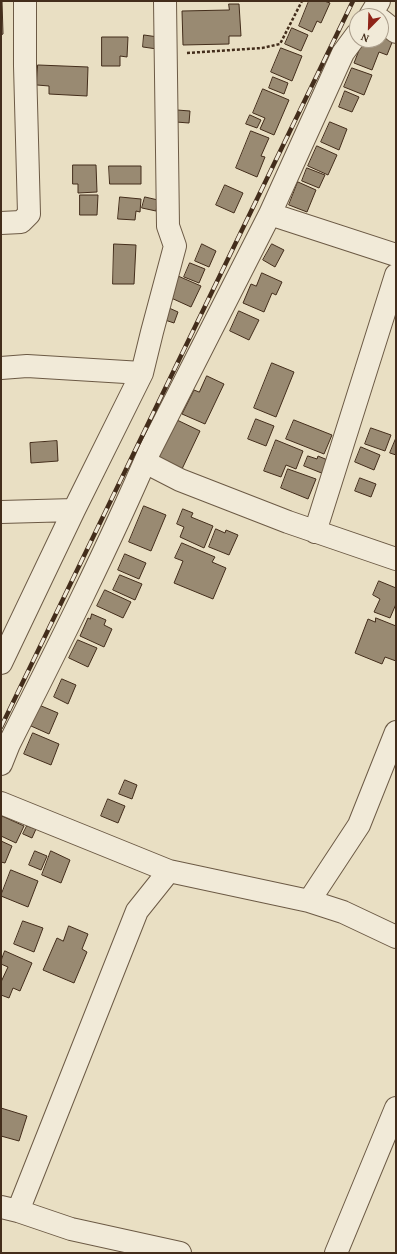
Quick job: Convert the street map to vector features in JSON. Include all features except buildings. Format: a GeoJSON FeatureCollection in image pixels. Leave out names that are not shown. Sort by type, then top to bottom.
{"type":"FeatureCollection","features":[{"type":"Feature","properties":{"kind":"street"},"geometry":{"type":"LineString","coordinates":[[1,223],[21,222],[29,214],[25,66],[25,1]]}},
{"type":"Feature","properties":{"kind":"street"},"geometry":{"type":"LineString","coordinates":[[1,662],[142,373],[176,246],[168,226],[165,1]]}},
{"type":"Feature","properties":{"kind":"street"},"geometry":{"type":"LineString","coordinates":[[1,764],[9,744],[83,597],[144,462],[270,214],[343,53],[349,45]]}},
{"type":"Feature","properties":{"kind":"street"},"geometry":{"type":"LineString","coordinates":[[270,214],[396,256]]}},
{"type":"Feature","properties":{"kind":"street"},"geometry":{"type":"LineString","coordinates":[[315,532],[396,275]]}},
{"type":"Feature","properties":{"kind":"street"},"geometry":{"type":"LineString","coordinates":[[1,368],[27,366],[142,373]]}},
{"type":"Feature","properties":{"kind":"street"},"geometry":{"type":"LineString","coordinates":[[144,462],[180,480],[315,532],[396,559]]}},
{"type":"Feature","properties":{"kind":"street"},"geometry":{"type":"LineString","coordinates":[[1,512],[74,510]]}},
{"type":"Feature","properties":{"kind":"street"},"geometry":{"type":"LineString","coordinates":[[309,901],[360,825],[396,732]]}},
{"type":"Feature","properties":{"kind":"street"},"geometry":{"type":"LineString","coordinates":[[1,803],[169,871],[309,901],[343,912],[396,937]]}},
{"type":"Feature","properties":{"kind":"street"},"geometry":{"type":"LineString","coordinates":[[169,871],[137,911],[9,1209],[71,1229],[180,1253]]}},
{"type":"Feature","properties":{"kind":"street"},"geometry":{"type":"LineString","coordinates":[[336,1253],[396,1108]]}},
{"type":"Feature","properties":{"kind":"path"},"geometry":{"type":"LineString","coordinates":[[165,53],[262,48],[280,44],[302,1]]}},
{"type":"Feature","properties":{"kind":"railway"},"geometry":{"type":"LineString","coordinates":[[1,727],[353,1]]}}]}
